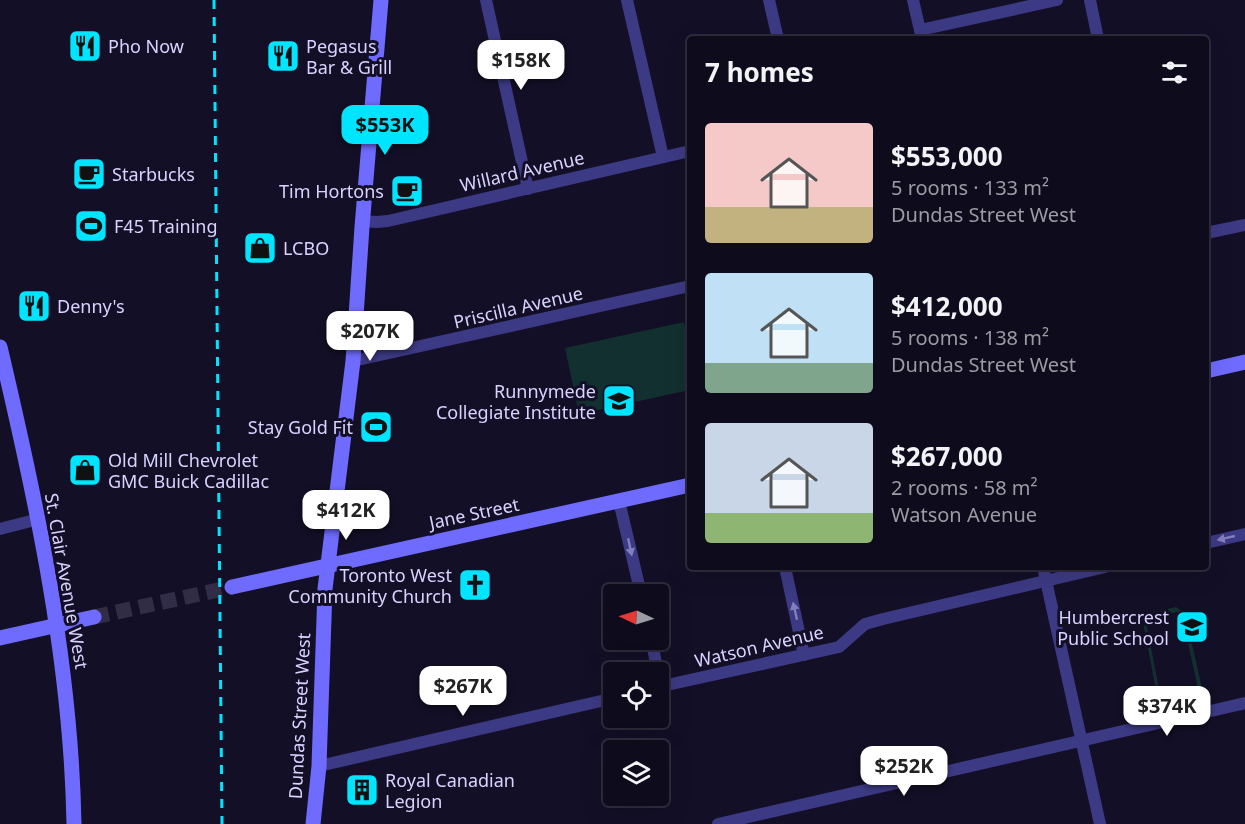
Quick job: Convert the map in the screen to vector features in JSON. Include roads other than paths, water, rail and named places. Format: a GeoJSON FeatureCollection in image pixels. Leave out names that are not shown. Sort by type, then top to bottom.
{"type":"FeatureCollection","features":[{"type":"Feature","properties":{"kind":"main road","name":"Dundas Street West"},"geometry":{"type":"LineString","coordinates":[[313,824],[319,766],[327,565],[353,361],[362,221],[381,0]]}},
{"type":"Feature","properties":{"kind":"main road","name":"St. Clair Avenue West"},"geometry":{"type":"LineString","coordinates":[[1,353],[39,519],[57,625],[68,714],[74,824]]}},
{"type":"Feature","properties":{"kind":"main road"},"geometry":{"type":"LineString","coordinates":[[1209,370],[1245,362]]}},
{"type":"Feature","properties":{"kind":"main road","name":"Jane Street"},"geometry":{"type":"LineString","coordinates":[[232,587],[687,486]]}},
{"type":"Feature","properties":{"kind":"main road"},"geometry":{"type":"LineString","coordinates":[[0,638],[94,616]]}},
{"type":"Feature","properties":{"kind":"street"},"geometry":{"type":"LineString","coordinates":[[486,0],[528,189]]}},
{"type":"Feature","properties":{"kind":"street"},"geometry":{"type":"LineString","coordinates":[[627,0],[663,157]]}},
{"type":"Feature","properties":{"kind":"street"},"geometry":{"type":"LineString","coordinates":[[769,0],[777,36]]}},
{"type":"Feature","properties":{"kind":"street"},"geometry":{"type":"LineString","coordinates":[[913,0],[921,35],[1057,0]]}},
{"type":"Feature","properties":{"kind":"street"},"geometry":{"type":"LineString","coordinates":[[1090,0],[1097,36]]}},
{"type":"Feature","properties":{"kind":"street","name":"Willard Avenue"},"geometry":{"type":"LineString","coordinates":[[362,221],[388,221],[687,152]]}},
{"type":"Feature","properties":{"kind":"street"},"geometry":{"type":"LineString","coordinates":[[1209,232],[1245,225]]}},
{"type":"Feature","properties":{"kind":"street","name":"Priscilla Avenue"},"geometry":{"type":"LineString","coordinates":[[353,361],[687,287]]}},
{"type":"Feature","properties":{"kind":"street"},"geometry":{"type":"LineString","coordinates":[[619,501],[639,584]]}},
{"type":"Feature","properties":{"kind":"street"},"geometry":{"type":"LineString","coordinates":[[0,529],[39,519]]}},
{"type":"Feature","properties":{"kind":"street"},"geometry":{"type":"LineString","coordinates":[[1209,542],[1245,534]]}},
{"type":"Feature","properties":{"kind":"street"},"geometry":{"type":"LineString","coordinates":[[786,570],[804,655]]}},
{"type":"Feature","properties":{"kind":"street"},"geometry":{"type":"LineString","coordinates":[[1044,570],[1100,824]]}},
{"type":"Feature","properties":{"kind":"street","name":"Watson Avenue"},"geometry":{"type":"LineString","coordinates":[[669,678],[804,655],[839,646],[865,624],[1092,570]]}},
{"type":"Feature","properties":{"kind":"street"},"geometry":{"type":"LineString","coordinates":[[319,766],[603,701]]}},
{"type":"Feature","properties":{"kind":"street"},"geometry":{"type":"LineString","coordinates":[[718,824],[1245,704]]}},
{"type":"Feature","properties":{"kind":"tunnel"},"geometry":{"type":"LineString","coordinates":[[94,617],[232,587]]}},
{"type":"Feature","properties":{"kind":"railway"},"geometry":{"type":"LineString","coordinates":[[214,0],[222,824]]}},
{"type":"Feature","properties":{"kind":"place","name":"Pho Now"},"geometry":{"type":"Point","coordinates":[85,46]}},
{"type":"Feature","properties":{"kind":"place","name":"Pegasus Bar & Grill"},"geometry":{"type":"Point","coordinates":[283,56]}},
{"type":"Feature","properties":{"kind":"place","name":"Starbucks"},"geometry":{"type":"Point","coordinates":[89,174]}},
{"type":"Feature","properties":{"kind":"place","name":"Tim Hortons"},"geometry":{"type":"Point","coordinates":[407,191]}},
{"type":"Feature","properties":{"kind":"place","name":"F45 Training"},"geometry":{"type":"Point","coordinates":[91,226]}},
{"type":"Feature","properties":{"kind":"place","name":"LCBO"},"geometry":{"type":"Point","coordinates":[260,248]}},
{"type":"Feature","properties":{"kind":"place","name":"Denny's"},"geometry":{"type":"Point","coordinates":[34,306]}},
{"type":"Feature","properties":{"kind":"place","name":"Runnymede Collegiate Institute"},"geometry":{"type":"Point","coordinates":[619,401]}},
{"type":"Feature","properties":{"kind":"place","name":"Stay Gold Fit"},"geometry":{"type":"Point","coordinates":[376,427]}},
{"type":"Feature","properties":{"kind":"place","name":"Old Mill Chevrolet GMC Buick Cadillac"},"geometry":{"type":"Point","coordinates":[85,470]}},
{"type":"Feature","properties":{"kind":"place","name":"Toronto West Community Church"},"geometry":{"type":"Point","coordinates":[475,585]}},
{"type":"Feature","properties":{"kind":"place","name":"Humbercrest Public School"},"geometry":{"type":"Point","coordinates":[1192,627]}},
{"type":"Feature","properties":{"kind":"place","name":"Royal Canadian Legion"},"geometry":{"type":"Point","coordinates":[362,790]}}]}
